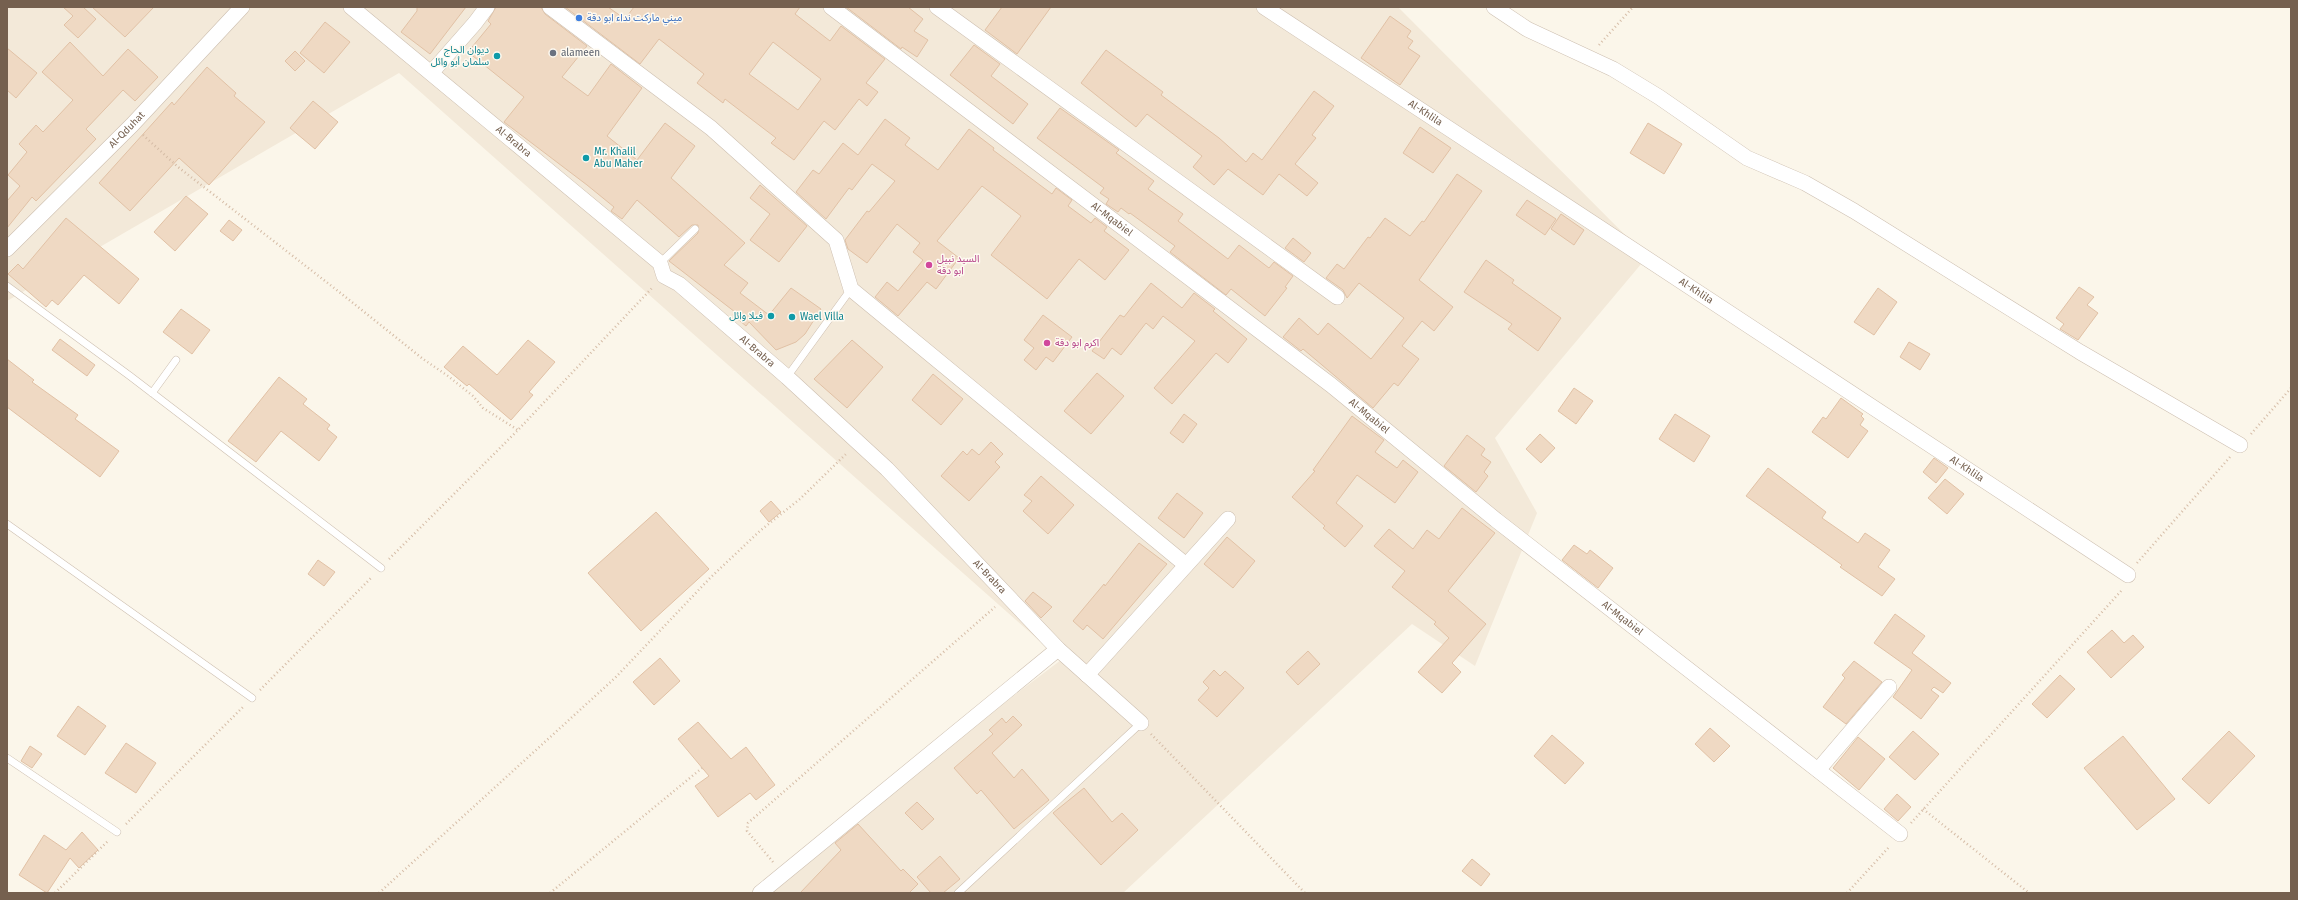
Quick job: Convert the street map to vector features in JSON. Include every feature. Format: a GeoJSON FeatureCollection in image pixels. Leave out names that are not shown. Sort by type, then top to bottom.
{"type":"FeatureCollection","features":[{"type":"Feature","properties":{"kind":"street","name":"Al-Qduhat"},"geometry":{"type":"LineString","coordinates":[[7,249],[132,126],[242,7]]}},
{"type":"Feature","properties":{"kind":"street","name":"Al-Brabra"},"geometry":{"type":"LineString","coordinates":[[351,7],[432,72],[787,377],[887,469],[1058,648],[1141,723]]}},
{"type":"Feature","properties":{"kind":"street"},"geometry":{"type":"LineString","coordinates":[[432,72],[476,23],[487,7]]}},
{"type":"Feature","properties":{"kind":"street"},"geometry":{"type":"LineString","coordinates":[[550,7],[711,128],[836,240],[851,289],[1186,565]]}},
{"type":"Feature","properties":{"kind":"street","name":"Al-Mqabiel"},"geometry":{"type":"LineString","coordinates":[[831,7],[1331,385],[1496,520],[1900,834]]}},
{"type":"Feature","properties":{"kind":"street"},"geometry":{"type":"LineString","coordinates":[[936,7],[1337,297]]}},
{"type":"Feature","properties":{"kind":"street","name":"Al-Khlila"},"geometry":{"type":"LineString","coordinates":[[1264,7],[2128,575]]}},
{"type":"Feature","properties":{"kind":"street"},"geometry":{"type":"LineString","coordinates":[[1494,7],[1527,29],[1613,70],[1659,97],[1747,158],[1805,183],[1854,211],[2080,352],[2240,445]]}},
{"type":"Feature","properties":{"kind":"street"},"geometry":{"type":"LineString","coordinates":[[1087,675],[1228,519]]}},
{"type":"Feature","properties":{"kind":"street"},"geometry":{"type":"LineString","coordinates":[[760,893],[1058,648]]}},
{"type":"Feature","properties":{"kind":"street"},"geometry":{"type":"LineString","coordinates":[[1818,770],[1889,687]]}},
{"type":"Feature","properties":{"kind":"lane"},"geometry":{"type":"LineString","coordinates":[[662,269],[695,229]]}},
{"type":"Feature","properties":{"kind":"lane"},"geometry":{"type":"LineString","coordinates":[[7,286],[152,393],[381,568]]}},
{"type":"Feature","properties":{"kind":"lane"},"geometry":{"type":"LineString","coordinates":[[787,377],[851,289]]}},
{"type":"Feature","properties":{"kind":"lane"},"geometry":{"type":"LineString","coordinates":[[152,393],[176,360]]}},
{"type":"Feature","properties":{"kind":"lane"},"geometry":{"type":"LineString","coordinates":[[7,524],[252,698]]}},
{"type":"Feature","properties":{"kind":"lane"},"geometry":{"type":"LineString","coordinates":[[958,893],[1141,723]]}},
{"type":"Feature","properties":{"kind":"lane"},"geometry":{"type":"LineString","coordinates":[[7,758],[117,832]]}},
{"type":"Feature","properties":{"kind":"path"},"geometry":{"type":"LineString","coordinates":[[1586,57],[1633,7]]}},
{"type":"Feature","properties":{"kind":"path"},"geometry":{"type":"LineString","coordinates":[[132,126],[178,167],[338,290],[423,359],[448,376],[473,396],[483,408],[518,430]]}},
{"type":"Feature","properties":{"kind":"path"},"geometry":{"type":"LineString","coordinates":[[55,893],[252,698],[381,568],[397,549],[518,430],[662,269]]}},
{"type":"Feature","properties":{"kind":"path"},"geometry":{"type":"LineString","coordinates":[[1847,893],[2124,588],[2128,575],[2147,550],[2291,388]]}},
{"type":"Feature","properties":{"kind":"path"},"geometry":{"type":"LineString","coordinates":[[379,893],[615,678],[711,577],[761,530],[800,499],[845,456],[855,440]]}},
{"type":"Feature","properties":{"kind":"path"},"geometry":{"type":"LineString","coordinates":[[784,874],[755,843],[747,831],[748,823],[1008,596]]}},
{"type":"Feature","properties":{"kind":"path"},"geometry":{"type":"LineString","coordinates":[[1141,723],[1305,893]]}},
{"type":"Feature","properties":{"kind":"path"},"geometry":{"type":"LineString","coordinates":[[550,893],[702,768]]}},
{"type":"Feature","properties":{"kind":"path"},"geometry":{"type":"LineString","coordinates":[[1923,809],[2028,893]]}},
{"type":"Feature","properties":{"kind":"shaded area"},"geometry":{"type":"Polygon","coordinates":[[[7,7],[1398,7],[1647,257],[1495,438],[1537,513],[1475,666],[1412,624],[1123,893],[752,893],[1061,660],[399,73],[7,301],[7,7]]]}},
{"type":"Feature","properties":{"kind":"building"},"geometry":{"type":"Polygon","coordinates":[[[63,7],[83,7],[96,19],[78,38],[64,25],[73,16],[63,7]]]}},
{"type":"Feature","properties":{"kind":"building"},"geometry":{"type":"Polygon","coordinates":[[[92,7],[154,7],[125,37],[92,7]]]}},
{"type":"Feature","properties":{"kind":"building"},"geometry":{"type":"Polygon","coordinates":[[[417,7],[466,7],[430,54],[401,32],[417,11],[417,7]]]}},
{"type":"Feature","properties":{"kind":"building"},"geometry":{"type":"Polygon","coordinates":[[[496,7],[541,7],[545,14],[587,46],[562,77],[588,96],[611,64],[642,88],[607,136],[637,160],[665,123],[695,146],[671,178],[745,243],[724,265],[748,283],[740,293],[769,315],[791,288],[821,309],[805,334],[796,342],[776,350],[749,322],[746,326],[733,315],[735,312],[669,261],[698,233],[698,225],[692,225],[679,237],[637,200],[622,219],[611,211],[614,207],[504,122],[524,97],[468,52],[491,24],[488,21],[496,7]]]}},
{"type":"Feature","properties":{"kind":"building"},"geometry":{"type":"Polygon","coordinates":[[[565,7],[608,7],[625,19],[634,7],[800,7],[795,14],[830,41],[841,26],[885,59],[866,83],[878,92],[867,106],[859,99],[835,130],[824,121],[794,160],[771,143],[776,138],[725,99],[723,103],[697,83],[704,74],[659,39],[640,64],[565,7]],[[773,42],[749,74],[798,110],[821,79],[773,42]]]}},
{"type":"Feature","properties":{"kind":"building"},"geometry":{"type":"Polygon","coordinates":[[[846,7],[908,7],[923,19],[914,31],[928,40],[917,57],[902,47],[901,49],[846,7]]]}},
{"type":"Feature","properties":{"kind":"building"},"geometry":{"type":"Polygon","coordinates":[[[1002,7],[1051,7],[1017,54],[985,30],[1002,7]]]}},
{"type":"Feature","properties":{"kind":"building"},"geometry":{"type":"Polygon","coordinates":[[[1390,16],[1411,31],[1407,37],[1413,41],[1408,48],[1420,56],[1400,85],[1361,58],[1390,16]]]}},
{"type":"Feature","properties":{"kind":"building"},"geometry":{"type":"Polygon","coordinates":[[[325,22],[350,42],[324,73],[300,53],[325,22]]]}},
{"type":"Feature","properties":{"kind":"building"},"geometry":{"type":"Polygon","coordinates":[[[70,42],[103,76],[128,49],[158,77],[135,101],[123,90],[86,129],[96,139],[36,201],[32,197],[7,228],[7,201],[20,186],[8,175],[27,152],[19,144],[36,125],[43,132],[73,100],[42,72],[70,42]]]}},
{"type":"Feature","properties":{"kind":"building"},"geometry":{"type":"Polygon","coordinates":[[[974,45],[1000,64],[991,76],[1028,104],[1013,124],[950,75],[974,45]]]}},
{"type":"Feature","properties":{"kind":"building"},"geometry":{"type":"Polygon","coordinates":[[[7,48],[37,73],[16,98],[7,90],[7,48]]]}},
{"type":"Feature","properties":{"kind":"building"},"geometry":{"type":"Polygon","coordinates":[[[1106,50],[1163,92],[1161,95],[1219,138],[1246,162],[1253,153],[1262,160],[1314,91],[1334,106],[1312,135],[1316,138],[1295,164],[1318,183],[1307,196],[1279,174],[1263,195],[1228,169],[1214,185],[1193,167],[1202,156],[1147,114],[1136,127],[1081,83],[1106,50]]]}},
{"type":"Feature","properties":{"kind":"building"},"geometry":{"type":"Polygon","coordinates":[[[295,51],[305,61],[295,71],[285,61],[295,51]]]}},
{"type":"Feature","properties":{"kind":"building"},"geometry":{"type":"Polygon","coordinates":[[[207,67],[236,93],[234,96],[265,122],[209,185],[179,158],[130,211],[99,183],[172,102],[174,105],[207,67]]]}},
{"type":"Feature","properties":{"kind":"building"},"geometry":{"type":"Polygon","coordinates":[[[313,101],[338,122],[315,149],[290,128],[313,101]]]}},
{"type":"Feature","properties":{"kind":"building"},"geometry":{"type":"Polygon","coordinates":[[[1060,108],[1119,150],[1116,153],[1154,181],[1148,189],[1183,214],[1178,221],[1228,259],[1239,245],[1269,268],[1274,262],[1293,276],[1285,287],[1287,288],[1265,316],[1231,289],[1226,295],[1170,252],[1175,246],[1130,213],[1129,214],[1121,208],[1118,212],[1106,204],[1109,199],[1100,193],[1104,188],[1037,138],[1060,108]]]}},
{"type":"Feature","properties":{"kind":"building"},"geometry":{"type":"Polygon","coordinates":[[[885,119],[910,138],[905,145],[938,170],[969,129],[994,148],[993,150],[1052,194],[1056,188],[1072,200],[1068,206],[1091,223],[1095,218],[1107,227],[1104,231],[1129,250],[1105,280],[1079,259],[1047,299],[991,255],[1021,216],[982,186],[937,241],[959,258],[936,289],[927,282],[898,316],[875,297],[887,282],[898,291],[923,260],[913,252],[920,243],[897,224],[867,263],[848,249],[845,240],[867,211],[869,212],[895,181],[872,164],[852,190],[849,188],[826,219],[796,192],[813,170],[819,174],[843,143],[858,155],[885,119]]]}},
{"type":"Feature","properties":{"kind":"building"},"geometry":{"type":"Polygon","coordinates":[[[1648,123],[1682,144],[1664,174],[1630,153],[1648,123]]]}},
{"type":"Feature","properties":{"kind":"building"},"geometry":{"type":"Polygon","coordinates":[[[1420,127],[1451,148],[1433,173],[1403,153],[1420,127]]]}},
{"type":"Feature","properties":{"kind":"building"},"geometry":{"type":"Polygon","coordinates":[[[1457,174],[1482,191],[1419,280],[1453,307],[1434,331],[1422,321],[1402,346],[1419,359],[1398,386],[1394,383],[1373,408],[1303,349],[1301,351],[1283,337],[1299,318],[1318,335],[1328,323],[1371,359],[1404,318],[1359,283],[1347,298],[1343,290],[1326,278],[1337,264],[1344,269],[1368,237],[1370,238],[1385,218],[1410,236],[1422,221],[1424,222],[1457,174]]]}},
{"type":"Feature","properties":{"kind":"building"},"geometry":{"type":"Polygon","coordinates":[[[760,185],[807,226],[779,262],[750,240],[770,214],[750,198],[760,185]]]}},
{"type":"Feature","properties":{"kind":"building"},"geometry":{"type":"Polygon","coordinates":[[[186,196],[208,214],[175,251],[154,232],[186,196]]]}},
{"type":"Feature","properties":{"kind":"building"},"geometry":{"type":"Polygon","coordinates":[[[1527,200],[1556,219],[1545,235],[1516,215],[1527,200]]]}},
{"type":"Feature","properties":{"kind":"building"},"geometry":{"type":"Polygon","coordinates":[[[1561,214],[1584,230],[1574,245],[1551,229],[1561,214]]]}},
{"type":"Feature","properties":{"kind":"building"},"geometry":{"type":"Polygon","coordinates":[[[66,218],[139,279],[119,304],[84,275],[58,305],[52,300],[46,307],[8,274],[18,264],[23,269],[66,218]]]}},
{"type":"Feature","properties":{"kind":"building"},"geometry":{"type":"Polygon","coordinates":[[[229,220],[242,230],[233,241],[220,231],[229,220]]]}},
{"type":"Feature","properties":{"kind":"building"},"geometry":{"type":"Polygon","coordinates":[[[1293,238],[1311,253],[1304,262],[1285,248],[1293,238]]]}},
{"type":"Feature","properties":{"kind":"building"},"geometry":{"type":"Polygon","coordinates":[[[1486,260],[1514,280],[1512,283],[1561,318],[1538,351],[1508,329],[1512,324],[1464,292],[1486,260]]]}},
{"type":"Feature","properties":{"kind":"building"},"geometry":{"type":"Polygon","coordinates":[[[1151,283],[1182,308],[1194,293],[1215,309],[1213,311],[1247,339],[1228,363],[1216,353],[1172,404],[1154,388],[1195,341],[1163,316],[1153,329],[1146,323],[1121,355],[1112,348],[1104,359],[1092,351],[1120,315],[1124,317],[1151,283]]]}},
{"type":"Feature","properties":{"kind":"building"},"geometry":{"type":"Polygon","coordinates":[[[2079,287],[2094,297],[2087,305],[2098,313],[2078,340],[2060,329],[2064,324],[2056,318],[2079,287]]]}},
{"type":"Feature","properties":{"kind":"building"},"geometry":{"type":"Polygon","coordinates":[[[1878,288],[1897,302],[1874,335],[1854,322],[1878,288]]]}},
{"type":"Feature","properties":{"kind":"building"},"geometry":{"type":"Polygon","coordinates":[[[181,309],[210,330],[192,354],[163,332],[181,309]]]}},
{"type":"Feature","properties":{"kind":"building"},"geometry":{"type":"Polygon","coordinates":[[[1043,315],[1072,337],[1053,362],[1046,357],[1036,370],[1024,360],[1034,348],[1024,340],[1043,315]]]}},
{"type":"Feature","properties":{"kind":"building"},"geometry":{"type":"Polygon","coordinates":[[[60,339],[95,365],[87,376],[52,350],[60,339]]]}},
{"type":"Feature","properties":{"kind":"building"},"geometry":{"type":"Polygon","coordinates":[[[528,340],[555,362],[529,392],[533,395],[511,420],[469,384],[467,386],[444,367],[463,346],[497,375],[528,340]]]}},
{"type":"Feature","properties":{"kind":"building"},"geometry":{"type":"Polygon","coordinates":[[[852,340],[883,367],[847,408],[814,379],[852,340]]]}},
{"type":"Feature","properties":{"kind":"building"},"geometry":{"type":"Polygon","coordinates":[[[1909,342],[1930,354],[1920,370],[1900,357],[1909,342]]]}},
{"type":"Feature","properties":{"kind":"building"},"geometry":{"type":"Polygon","coordinates":[[[7,359],[34,380],[32,382],[78,415],[75,419],[119,451],[100,477],[7,407],[7,359]]]}},
{"type":"Feature","properties":{"kind":"building"},"geometry":{"type":"Polygon","coordinates":[[[1097,373],[1124,396],[1091,434],[1064,411],[1097,373]]]}},
{"type":"Feature","properties":{"kind":"building"},"geometry":{"type":"Polygon","coordinates":[[[933,374],[963,399],[941,425],[912,400],[933,374]]]}},
{"type":"Feature","properties":{"kind":"building"},"geometry":{"type":"Polygon","coordinates":[[[279,377],[307,399],[303,404],[330,425],[327,429],[337,437],[319,461],[281,431],[256,462],[228,441],[279,377]]]}},
{"type":"Feature","properties":{"kind":"building"},"geometry":{"type":"Polygon","coordinates":[[[1574,388],[1593,401],[1576,424],[1558,411],[1574,388]]]}},
{"type":"Feature","properties":{"kind":"building"},"geometry":{"type":"Polygon","coordinates":[[[1841,398],[1863,414],[1861,416],[1864,419],[1860,425],[1868,431],[1848,458],[1812,432],[1823,417],[1826,419],[1841,398]]]}},
{"type":"Feature","properties":{"kind":"building"},"geometry":{"type":"Polygon","coordinates":[[[1184,414],[1197,424],[1183,443],[1170,433],[1184,414]]]}},
{"type":"Feature","properties":{"kind":"building"},"geometry":{"type":"Polygon","coordinates":[[[1675,414],[1710,436],[1694,462],[1659,439],[1675,414]]]}},
{"type":"Feature","properties":{"kind":"building"},"geometry":{"type":"Polygon","coordinates":[[[1352,416],[1384,440],[1375,452],[1397,468],[1403,460],[1418,472],[1395,503],[1357,475],[1336,503],[1363,526],[1345,547],[1323,528],[1325,526],[1292,497],[1315,471],[1313,470],[1352,416]]]}},
{"type":"Feature","properties":{"kind":"building"},"geometry":{"type":"Polygon","coordinates":[[[1540,434],[1555,448],[1541,463],[1526,449],[1540,434]]]}},
{"type":"Feature","properties":{"kind":"building"},"geometry":{"type":"Polygon","coordinates":[[[1467,435],[1485,449],[1481,455],[1491,462],[1484,472],[1488,476],[1476,492],[1444,466],[1467,435]]]}},
{"type":"Feature","properties":{"kind":"building"},"geometry":{"type":"Polygon","coordinates":[[[991,442],[1003,454],[995,462],[1000,467],[969,501],[941,476],[963,451],[967,455],[972,449],[979,455],[991,442]]]}},
{"type":"Feature","properties":{"kind":"building"},"geometry":{"type":"Polygon","coordinates":[[[1934,458],[1948,468],[1936,483],[1923,472],[1934,458]]]}},
{"type":"Feature","properties":{"kind":"building"},"geometry":{"type":"Polygon","coordinates":[[[1768,468],[1826,512],[1822,518],[1858,543],[1865,533],[1890,550],[1878,567],[1895,579],[1882,596],[1840,567],[1842,565],[1746,496],[1768,468]]]}},
{"type":"Feature","properties":{"kind":"building"},"geometry":{"type":"Polygon","coordinates":[[[1041,476],[1074,505],[1048,534],[1023,511],[1032,501],[1024,495],[1041,476]]]}},
{"type":"Feature","properties":{"kind":"building"},"geometry":{"type":"Polygon","coordinates":[[[1945,479],[1964,494],[1947,514],[1928,498],[1945,479]]]}},
{"type":"Feature","properties":{"kind":"building"},"geometry":{"type":"Polygon","coordinates":[[[1177,493],[1203,513],[1184,538],[1158,518],[1177,493]]]}},
{"type":"Feature","properties":{"kind":"building"},"geometry":{"type":"Polygon","coordinates":[[[771,501],[781,512],[769,522],[760,511],[771,501]]]}},
{"type":"Feature","properties":{"kind":"building"},"geometry":{"type":"Polygon","coordinates":[[[1462,508],[1495,533],[1448,591],[1486,624],[1452,663],[1461,672],[1442,693],[1418,672],[1449,638],[1434,624],[1436,622],[1392,587],[1405,571],[1374,546],[1389,529],[1413,549],[1427,530],[1439,539],[1462,508]]]}},
{"type":"Feature","properties":{"kind":"building"},"geometry":{"type":"Polygon","coordinates":[[[656,512],[709,569],[641,631],[588,573],[656,512]]]}},
{"type":"Feature","properties":{"kind":"building"},"geometry":{"type":"Polygon","coordinates":[[[1227,537],[1255,561],[1233,588],[1204,564],[1227,537]]]}},
{"type":"Feature","properties":{"kind":"building"},"geometry":{"type":"Polygon","coordinates":[[[1139,543],[1167,564],[1103,639],[1087,625],[1083,630],[1073,621],[1104,584],[1105,586],[1139,543]]]}},
{"type":"Feature","properties":{"kind":"building"},"geometry":{"type":"Polygon","coordinates":[[[1574,545],[1587,554],[1590,550],[1613,568],[1598,588],[1562,560],[1574,545]]]}},
{"type":"Feature","properties":{"kind":"building"},"geometry":{"type":"Polygon","coordinates":[[[318,560],[335,572],[324,586],[308,574],[318,560]]]}},
{"type":"Feature","properties":{"kind":"building"},"geometry":{"type":"Polygon","coordinates":[[[1033,592],[1052,607],[1041,618],[1025,601],[1033,592]]]}},
{"type":"Feature","properties":{"kind":"building"},"geometry":{"type":"Polygon","coordinates":[[[1895,614],[1925,636],[1912,653],[1951,683],[1943,693],[1934,687],[1931,690],[1939,696],[1921,719],[1893,697],[1912,670],[1874,643],[1895,614]]]}},
{"type":"Feature","properties":{"kind":"building"},"geometry":{"type":"Polygon","coordinates":[[[2112,630],[2124,643],[2133,635],[2144,647],[2111,678],[2087,652],[2112,630]]]}},
{"type":"Feature","properties":{"kind":"building"},"geometry":{"type":"Polygon","coordinates":[[[1308,651],[1320,664],[1298,685],[1286,672],[1308,651]]]}},
{"type":"Feature","properties":{"kind":"building"},"geometry":{"type":"Polygon","coordinates":[[[660,658],[680,681],[654,705],[633,682],[660,658]]]}},
{"type":"Feature","properties":{"kind":"building"},"geometry":{"type":"Polygon","coordinates":[[[1854,661],[1882,682],[1846,724],[1823,707],[1845,678],[1842,675],[1854,661]]]}},
{"type":"Feature","properties":{"kind":"building"},"geometry":{"type":"Polygon","coordinates":[[[1214,670],[1220,676],[1225,671],[1244,688],[1217,717],[1198,700],[1209,688],[1203,682],[1214,670]]]}},
{"type":"Feature","properties":{"kind":"building"},"geometry":{"type":"Polygon","coordinates":[[[2060,675],[2075,689],[2047,718],[2032,704],[2060,675]]]}},
{"type":"Feature","properties":{"kind":"building"},"geometry":{"type":"Polygon","coordinates":[[[78,706],[106,726],[85,755],[57,736],[78,706]]]}},
{"type":"Feature","properties":{"kind":"building"},"geometry":{"type":"Polygon","coordinates":[[[1013,716],[1022,725],[992,753],[1014,778],[1022,769],[1049,800],[1014,829],[981,790],[977,794],[954,768],[993,734],[989,730],[1002,718],[1006,723],[1013,716]]]}},
{"type":"Feature","properties":{"kind":"building"},"geometry":{"type":"Polygon","coordinates":[[[698,722],[731,759],[746,747],[775,785],[756,800],[750,793],[718,817],[695,786],[709,776],[678,739],[698,722]]]}},
{"type":"Feature","properties":{"kind":"building"},"geometry":{"type":"Polygon","coordinates":[[[1710,728],[1730,746],[1714,762],[1695,744],[1710,728]]]}},
{"type":"Feature","properties":{"kind":"building"},"geometry":{"type":"Polygon","coordinates":[[[1913,731],[1939,754],[1915,780],[1889,757],[1913,731]]]}},
{"type":"Feature","properties":{"kind":"building"},"geometry":{"type":"Polygon","coordinates":[[[2229,731],[2255,756],[2209,804],[2182,779],[2229,731]]]}},
{"type":"Feature","properties":{"kind":"building"},"geometry":{"type":"Polygon","coordinates":[[[1552,735],[1584,763],[1565,784],[1534,756],[1552,735]]]}},
{"type":"Feature","properties":{"kind":"building"},"geometry":{"type":"Polygon","coordinates":[[[2123,736],[2175,799],[2137,830],[2084,768],[2123,736]]]}},
{"type":"Feature","properties":{"kind":"building"},"geometry":{"type":"Polygon","coordinates":[[[1858,737],[1885,759],[1859,790],[1833,768],[1858,737]]]}},
{"type":"Feature","properties":{"kind":"building"},"geometry":{"type":"Polygon","coordinates":[[[126,743],[156,763],[136,793],[105,773],[126,743]]]}},
{"type":"Feature","properties":{"kind":"building"},"geometry":{"type":"Polygon","coordinates":[[[30,746],[42,754],[32,768],[21,761],[30,746]]]}},
{"type":"Feature","properties":{"kind":"building"},"geometry":{"type":"Polygon","coordinates":[[[1084,788],[1112,822],[1122,813],[1138,830],[1101,865],[1053,813],[1084,788]]]}},
{"type":"Feature","properties":{"kind":"building"},"geometry":{"type":"Polygon","coordinates":[[[1897,794],[1911,807],[1898,821],[1884,809],[1897,794]]]}},
{"type":"Feature","properties":{"kind":"building"},"geometry":{"type":"Polygon","coordinates":[[[917,802],[934,819],[922,830],[905,813],[917,802]]]}},
{"type":"Feature","properties":{"kind":"building"},"geometry":{"type":"Polygon","coordinates":[[[858,824],[901,871],[903,869],[918,884],[909,893],[800,893],[841,850],[835,843],[858,824]]]}},
{"type":"Feature","properties":{"kind":"building"},"geometry":{"type":"Polygon","coordinates":[[[82,832],[98,850],[79,868],[70,858],[47,893],[19,875],[44,835],[66,850],[82,832]]]}},
{"type":"Feature","properties":{"kind":"building"},"geometry":{"type":"Polygon","coordinates":[[[940,856],[960,879],[943,893],[931,893],[917,877],[940,856]]]}},
{"type":"Feature","properties":{"kind":"building"},"geometry":{"type":"Polygon","coordinates":[[[1472,859],[1490,874],[1481,886],[1462,871],[1472,859]]]}},
{"type":"Feature","properties":{"kind":"place","name":"ميني ماركت نداء ابو دقة"},"geometry":{"type":"Point","coordinates":[579,18]}},
{"type":"Feature","properties":{"kind":"place","name":"alameen"},"geometry":{"type":"Point","coordinates":[553,53]}},
{"type":"Feature","properties":{"kind":"place","name":"ديوان الحاج سلمان أبو وائل"},"geometry":{"type":"Point","coordinates":[497,56]}},
{"type":"Feature","properties":{"kind":"place","name":"Mr. Khalil Abu Maher"},"geometry":{"type":"Point","coordinates":[586,158]}},
{"type":"Feature","properties":{"kind":"place","name":"السيد نبيل ابو دقة"},"geometry":{"type":"Point","coordinates":[929,265]}},
{"type":"Feature","properties":{"kind":"place","name":"فيلا وائل"},"geometry":{"type":"Point","coordinates":[771,316]}},
{"type":"Feature","properties":{"kind":"place","name":"Wael Villa"},"geometry":{"type":"Point","coordinates":[792,317]}},
{"type":"Feature","properties":{"kind":"place","name":"اكرم ابو دقة"},"geometry":{"type":"Point","coordinates":[1047,343]}}]}
